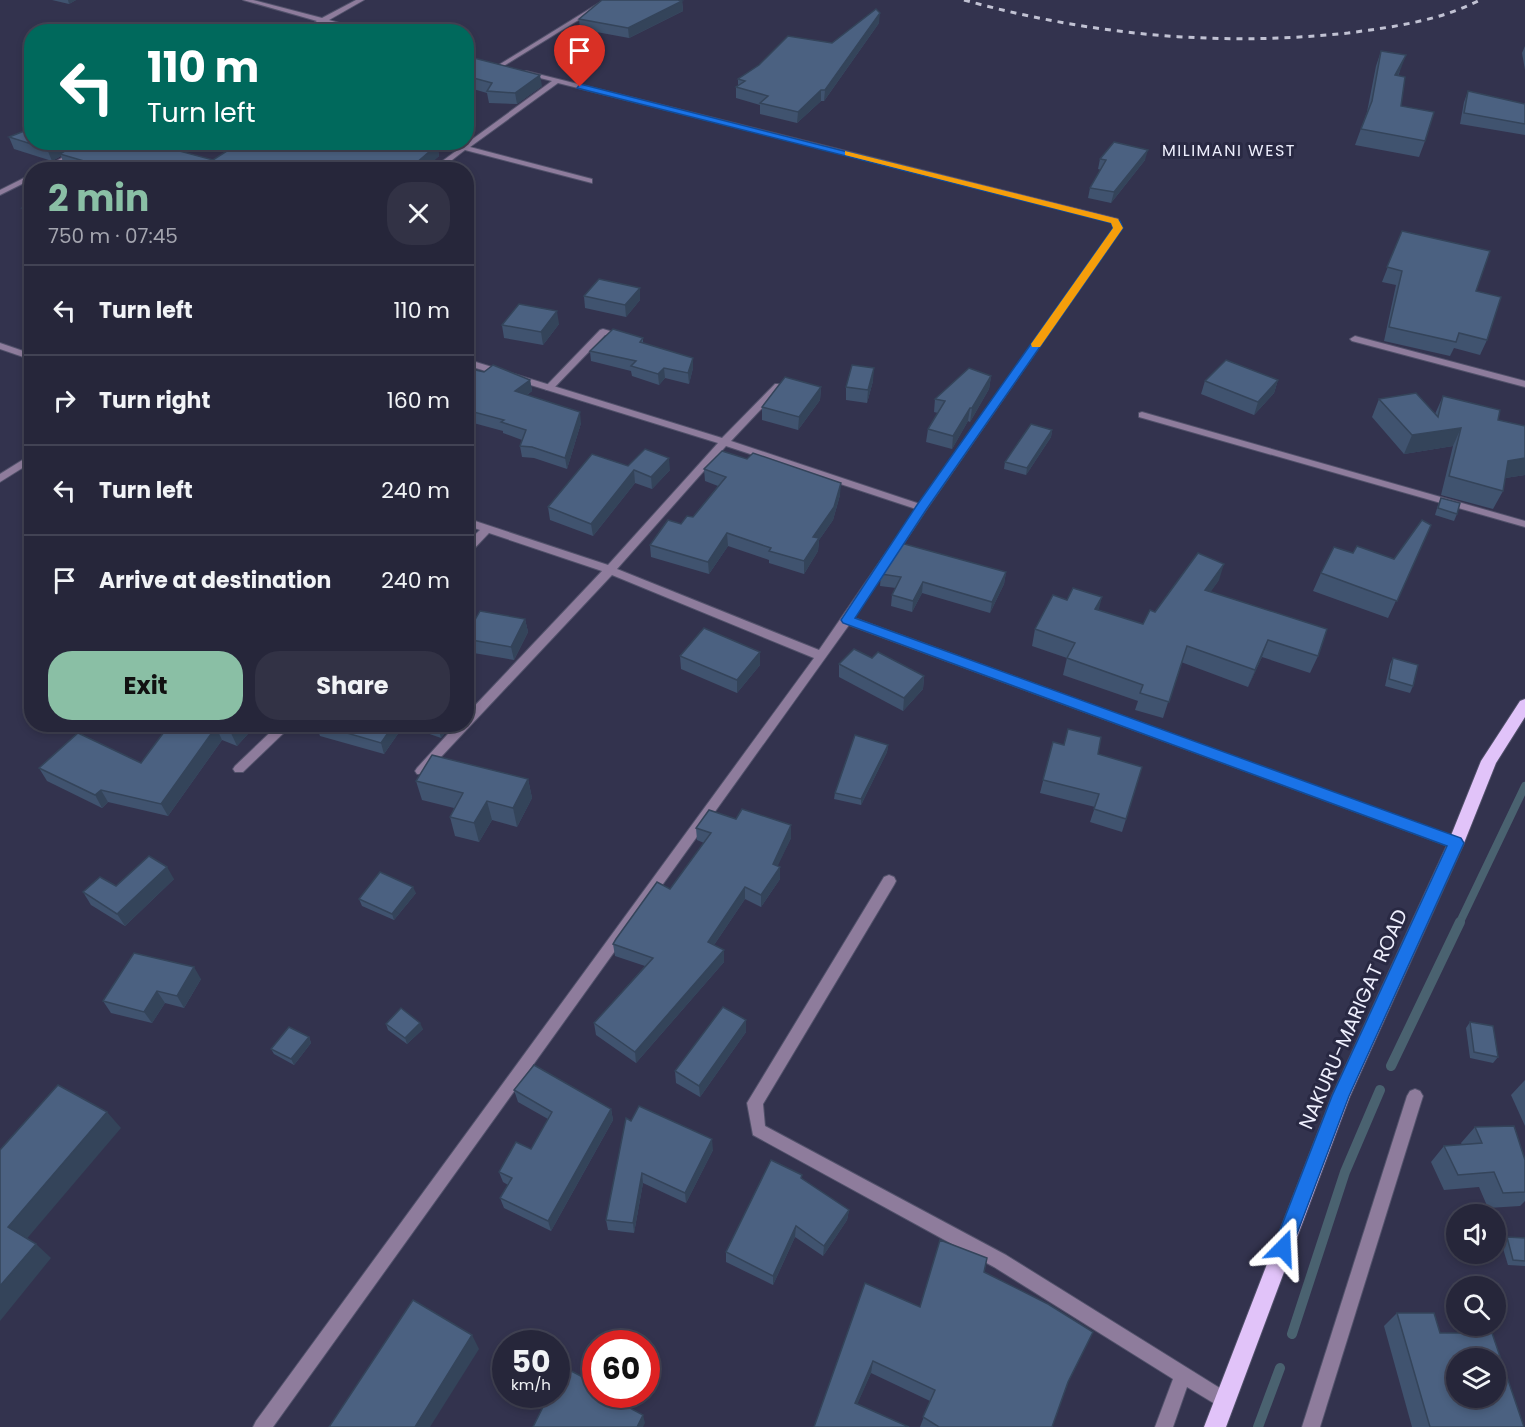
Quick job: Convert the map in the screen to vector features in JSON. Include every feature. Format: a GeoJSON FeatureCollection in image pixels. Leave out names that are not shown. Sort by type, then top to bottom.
{"type":"FeatureCollection","features":[{"type":"Feature","properties":{"kind":"main road","name":"NAKURU-MARIGAT ROAD"},"geometry":{"type":"LineString","coordinates":[[1215,1427],[1341,1096],[1456,843],[1489,762],[1525,705]]}},
{"type":"Feature","properties":{"kind":"street"},"geometry":{"type":"LineString","coordinates":[[246,0],[337,24]]}},
{"type":"Feature","properties":{"kind":"street"},"geometry":{"type":"LineString","coordinates":[[316,24],[361,0]]}},
{"type":"Feature","properties":{"kind":"street"},"geometry":{"type":"LineString","coordinates":[[500,66],[608,0]]}},
{"type":"Feature","properties":{"kind":"street"},"geometry":{"type":"LineString","coordinates":[[489,63],[511,69]]}},
{"type":"Feature","properties":{"kind":"street"},"geometry":{"type":"LineString","coordinates":[[262,1427],[847,620],[922,508],[1118,228],[1115,221],[522,72]]}},
{"type":"Feature","properties":{"kind":"street"},"geometry":{"type":"LineString","coordinates":[[474,141],[557,81]]}},
{"type":"Feature","properties":{"kind":"street"},"geometry":{"type":"LineString","coordinates":[[59,162],[80,150]]}},
{"type":"Feature","properties":{"kind":"street"},"geometry":{"type":"LineString","coordinates":[[445,162],[462,150]]}},
{"type":"Feature","properties":{"kind":"street"},"geometry":{"type":"LineString","coordinates":[[473,150],[589,181]]}},
{"type":"Feature","properties":{"kind":"street"},"geometry":{"type":"LineString","coordinates":[[0,193],[24,180]]}},
{"type":"Feature","properties":{"kind":"street"},"geometry":{"type":"LineString","coordinates":[[549,388],[603,332],[632,338]]}},
{"type":"Feature","properties":{"kind":"street"},"geometry":{"type":"LineString","coordinates":[[1355,339],[1525,384]]}},
{"type":"Feature","properties":{"kind":"street"},"geometry":{"type":"LineString","coordinates":[[0,346],[24,354]]}},
{"type":"Feature","properties":{"kind":"street"},"geometry":{"type":"LineString","coordinates":[[474,365],[724,442],[922,508]]}},
{"type":"Feature","properties":{"kind":"street"},"geometry":{"type":"LineString","coordinates":[[474,715],[610,570],[724,442],[778,387]]}},
{"type":"Feature","properties":{"kind":"street"},"geometry":{"type":"LineString","coordinates":[[1142,415],[1525,524]]}},
{"type":"Feature","properties":{"kind":"street"},"geometry":{"type":"LineString","coordinates":[[0,479],[24,462]]}},
{"type":"Feature","properties":{"kind":"street"},"geometry":{"type":"LineString","coordinates":[[474,524],[610,570],[821,656]]}},
{"type":"Feature","properties":{"kind":"street"},"geometry":{"type":"LineString","coordinates":[[474,542],[488,529]]}},
{"type":"Feature","properties":{"kind":"street"},"geometry":{"type":"LineString","coordinates":[[847,620],[1456,843]]}},
{"type":"Feature","properties":{"kind":"street"},"geometry":{"type":"LineString","coordinates":[[239,768],[278,732]]}},
{"type":"Feature","properties":{"kind":"street"},"geometry":{"type":"LineString","coordinates":[[422,771],[459,732]]}},
{"type":"Feature","properties":{"kind":"street"},"geometry":{"type":"LineString","coordinates":[[890,881],[755,1103],[758,1130],[1000,1261],[1224,1401]]}},
{"type":"Feature","properties":{"kind":"street"},"geometry":{"type":"LineString","coordinates":[[1311,1427],[1415,1096]]}},
{"type":"Feature","properties":{"kind":"street"},"geometry":{"type":"LineString","coordinates":[[1164,1427],[1183,1375]]}},
{"type":"Feature","properties":{"kind":"building"},"geometry":{"type":"Polygon","coordinates":[[[602,0],[682,1],[628,28],[579,19],[602,0]]]}},
{"type":"Feature","properties":{"kind":"building"},"geometry":{"type":"Polygon","coordinates":[[[876,9],[880,13],[825,90],[821,90],[798,112],[760,103],[768,96],[736,87],[745,81],[738,79],[759,65],[788,36],[832,43],[876,9]]]}},
{"type":"Feature","properties":{"kind":"building"},"geometry":{"type":"Polygon","coordinates":[[[1381,51],[1406,55],[1395,75],[1405,77],[1401,106],[1434,112],[1425,141],[1361,129],[1372,101],[1381,51]]]}},
{"type":"Feature","properties":{"kind":"building"},"geometry":{"type":"Polygon","coordinates":[[[474,58],[540,75],[515,93],[487,91],[492,83],[474,78],[474,58]]]}},
{"type":"Feature","properties":{"kind":"building"},"geometry":{"type":"Polygon","coordinates":[[[1468,91],[1525,104],[1525,124],[1464,113],[1468,91]]]}},
{"type":"Feature","properties":{"kind":"building"},"geometry":{"type":"Polygon","coordinates":[[[24,131],[24,142],[9,137],[24,131]]]}},
{"type":"Feature","properties":{"kind":"building"},"geometry":{"type":"Polygon","coordinates":[[[1114,142],[1148,150],[1114,192],[1090,188],[1106,160],[1100,159],[1114,142]]]}},
{"type":"Feature","properties":{"kind":"building"},"geometry":{"type":"Polygon","coordinates":[[[66,150],[176,150],[213,160],[229,150],[431,150],[417,162],[83,162],[60,154],[66,150]]]}},
{"type":"Feature","properties":{"kind":"building"},"geometry":{"type":"Polygon","coordinates":[[[1402,231],[1490,251],[1476,291],[1501,297],[1487,340],[1459,333],[1456,342],[1389,327],[1402,271],[1387,267],[1402,231]]]}},
{"type":"Feature","properties":{"kind":"building"},"geometry":{"type":"Polygon","coordinates":[[[599,279],[640,288],[625,305],[584,296],[599,279]]]}},
{"type":"Feature","properties":{"kind":"building"},"geometry":{"type":"Polygon","coordinates":[[[519,304],[557,311],[541,332],[502,325],[519,304]]]}},
{"type":"Feature","properties":{"kind":"building"},"geometry":{"type":"Polygon","coordinates":[[[613,329],[643,338],[640,342],[693,358],[688,373],[664,368],[658,374],[631,366],[636,361],[590,351],[613,329]]]}},
{"type":"Feature","properties":{"kind":"building"},"geometry":{"type":"Polygon","coordinates":[[[1226,360],[1278,380],[1258,402],[1205,381],[1226,360]]]}},
{"type":"Feature","properties":{"kind":"building"},"geometry":{"type":"Polygon","coordinates":[[[493,365],[530,380],[515,391],[580,412],[565,458],[532,447],[520,446],[526,430],[501,422],[504,420],[474,412],[474,370],[484,372],[493,365]]]}},
{"type":"Feature","properties":{"kind":"building"},"geometry":{"type":"Polygon","coordinates":[[[852,365],[874,368],[868,390],[846,387],[852,365]]]}},
{"type":"Feature","properties":{"kind":"building"},"geometry":{"type":"Polygon","coordinates":[[[969,368],[991,376],[972,408],[953,436],[928,429],[945,401],[935,399],[969,368]]]}},
{"type":"Feature","properties":{"kind":"building"},"geometry":{"type":"Polygon","coordinates":[[[785,377],[821,387],[799,417],[762,407],[785,377]]]}},
{"type":"Feature","properties":{"kind":"building"},"geometry":{"type":"Polygon","coordinates":[[[1416,393],[1438,417],[1443,396],[1500,410],[1498,420],[1525,426],[1525,458],[1508,461],[1503,491],[1449,476],[1461,428],[1412,435],[1379,399],[1416,393]]]}},
{"type":"Feature","properties":{"kind":"building"},"geometry":{"type":"Polygon","coordinates":[[[1031,424],[1052,430],[1027,468],[1005,462],[1031,424]]]}},
{"type":"Feature","properties":{"kind":"building"},"geometry":{"type":"Polygon","coordinates":[[[645,449],[669,458],[651,477],[634,470],[591,524],[548,507],[592,454],[628,466],[645,449]]]}},
{"type":"Feature","properties":{"kind":"building"},"geometry":{"type":"Polygon","coordinates":[[[722,451],[747,459],[753,453],[841,483],[834,507],[813,537],[819,538],[804,561],[769,551],[771,548],[727,533],[708,562],[650,545],[668,520],[681,524],[687,516],[693,517],[726,477],[704,469],[722,451]]]}},
{"type":"Feature","properties":{"kind":"building"},"geometry":{"type":"Polygon","coordinates":[[[1441,498],[1460,503],[1457,514],[1438,508],[1441,498]]]}},
{"type":"Feature","properties":{"kind":"building"},"geometry":{"type":"Polygon","coordinates":[[[1422,520],[1431,525],[1397,601],[1321,573],[1334,547],[1353,553],[1357,546],[1394,559],[1422,520]]]}},
{"type":"Feature","properties":{"kind":"building"},"geometry":{"type":"Polygon","coordinates":[[[901,543],[1006,572],[992,602],[923,582],[913,601],[892,595],[901,577],[881,574],[901,543]]]}},
{"type":"Feature","properties":{"kind":"building"},"geometry":{"type":"Polygon","coordinates":[[[1198,553],[1224,564],[1205,590],[1327,629],[1318,656],[1268,640],[1255,670],[1187,646],[1169,702],[1140,693],[1143,685],[1067,658],[1075,643],[1035,629],[1053,595],[1067,600],[1073,588],[1102,597],[1095,609],[1143,624],[1150,610],[1155,612],[1198,553]]]}},
{"type":"Feature","properties":{"kind":"building"},"geometry":{"type":"Polygon","coordinates":[[[480,611],[525,619],[511,647],[474,640],[474,622],[480,611]]]}},
{"type":"Feature","properties":{"kind":"building"},"geometry":{"type":"Polygon","coordinates":[[[704,628],[760,652],[737,680],[680,656],[704,628]]]}},
{"type":"Feature","properties":{"kind":"building"},"geometry":{"type":"Polygon","coordinates":[[[854,649],[872,658],[878,652],[924,676],[904,698],[839,664],[854,649]]]}},
{"type":"Feature","properties":{"kind":"building"},"geometry":{"type":"Polygon","coordinates":[[[1393,658],[1418,665],[1413,686],[1389,679],[1393,658]]]}},
{"type":"Feature","properties":{"kind":"building"},"geometry":{"type":"Polygon","coordinates":[[[1068,729],[1101,737],[1098,754],[1142,767],[1126,819],[1094,809],[1099,794],[1043,780],[1053,742],[1064,745],[1068,729]]]}},
{"type":"Feature","properties":{"kind":"building"},"geometry":{"type":"Polygon","coordinates":[[[164,732],[212,732],[161,804],[101,790],[95,795],[39,768],[78,733],[141,763],[164,732]]]}},
{"type":"Feature","properties":{"kind":"building"},"geometry":{"type":"Polygon","coordinates":[[[343,732],[389,732],[381,743],[343,732]]]}},
{"type":"Feature","properties":{"kind":"building"},"geometry":{"type":"Polygon","coordinates":[[[855,735],[888,745],[861,799],[835,793],[855,735]]]}},
{"type":"Feature","properties":{"kind":"building"},"geometry":{"type":"Polygon","coordinates":[[[432,755],[528,779],[513,808],[487,801],[474,823],[450,817],[463,793],[416,781],[432,755]]]}},
{"type":"Feature","properties":{"kind":"building"},"geometry":{"type":"Polygon","coordinates":[[[742,809],[791,825],[773,864],[780,867],[761,895],[745,887],[708,942],[724,950],[635,1052],[594,1023],[653,958],[613,944],[657,882],[670,889],[711,833],[696,828],[709,810],[736,819],[742,809]]]}},
{"type":"Feature","properties":{"kind":"building"},"geometry":{"type":"Polygon","coordinates":[[[149,856],[167,867],[117,914],[83,892],[100,877],[116,886],[149,856]]]}},
{"type":"Feature","properties":{"kind":"building"},"geometry":{"type":"Polygon","coordinates":[[[380,872],[413,887],[392,914],[359,899],[380,872]]]}},
{"type":"Feature","properties":{"kind":"building"},"geometry":{"type":"Polygon","coordinates":[[[134,953],[194,967],[177,996],[157,991],[144,1012],[103,1001],[134,953]]]}},
{"type":"Feature","properties":{"kind":"building"},"geometry":{"type":"Polygon","coordinates":[[[723,1007],[746,1020],[699,1086],[675,1071],[723,1007]]]}},
{"type":"Feature","properties":{"kind":"building"},"geometry":{"type":"Polygon","coordinates":[[[401,1008],[420,1023],[405,1038],[386,1024],[401,1008]]]}},
{"type":"Feature","properties":{"kind":"building"},"geometry":{"type":"Polygon","coordinates":[[[1470,1022],[1493,1026],[1498,1057],[1474,1052],[1470,1022]]]}},
{"type":"Feature","properties":{"kind":"building"},"geometry":{"type":"Polygon","coordinates":[[[289,1027],[309,1037],[291,1059],[271,1049],[289,1027]]]}},
{"type":"Feature","properties":{"kind":"building"},"geometry":{"type":"Polygon","coordinates":[[[534,1065],[611,1109],[548,1221],[500,1198],[512,1178],[499,1172],[516,1142],[531,1149],[552,1112],[514,1090],[534,1065]]]}},
{"type":"Feature","properties":{"kind":"building"},"geometry":{"type":"Polygon","coordinates":[[[58,1085],[107,1112],[8,1227],[36,1244],[0,1286],[0,1150],[58,1085]]]}},
{"type":"Feature","properties":{"kind":"building"},"geometry":{"type":"Polygon","coordinates":[[[639,1106],[712,1139],[685,1193],[642,1173],[633,1223],[606,1220],[626,1118],[631,1121],[639,1106]]]}},
{"type":"Feature","properties":{"kind":"building"},"geometry":{"type":"Polygon","coordinates":[[[1514,1126],[1525,1160],[1525,1192],[1503,1193],[1494,1172],[1458,1175],[1444,1146],[1482,1143],[1475,1127],[1514,1126]]]}},
{"type":"Feature","properties":{"kind":"building"},"geometry":{"type":"Polygon","coordinates":[[[771,1160],[802,1175],[801,1178],[849,1210],[824,1246],[796,1226],[773,1276],[726,1252],[771,1160]]]}},
{"type":"Feature","properties":{"kind":"building"},"geometry":{"type":"Polygon","coordinates":[[[1507,1237],[1525,1238],[1525,1261],[1513,1260],[1507,1237]]]}},
{"type":"Feature","properties":{"kind":"building"},"geometry":{"type":"Polygon","coordinates":[[[940,1240],[987,1258],[984,1272],[1048,1304],[1093,1332],[1068,1382],[1052,1427],[939,1427],[923,1417],[935,1390],[873,1361],[855,1403],[909,1427],[814,1427],[865,1283],[920,1307],[940,1240]]]}},
{"type":"Feature","properties":{"kind":"building"},"geometry":{"type":"Polygon","coordinates":[[[413,1300],[472,1335],[415,1427],[329,1427],[413,1300]]]}},
{"type":"Feature","properties":{"kind":"building"},"geometry":{"type":"Polygon","coordinates":[[[1397,1313],[1434,1313],[1440,1333],[1446,1333],[1446,1336],[1493,1336],[1497,1348],[1446,1348],[1446,1408],[1506,1408],[1506,1374],[1524,1427],[1430,1427],[1397,1313]]]}},
{"type":"Feature","properties":{"kind":"building"},"geometry":{"type":"Polygon","coordinates":[[[570,1370],[582,1377],[582,1408],[630,1408],[643,1415],[637,1427],[533,1427],[542,1408],[570,1408],[570,1370]]]}},
{"type":"Feature","properties":{"kind":"waterway"},"geometry":{"type":"LineString","coordinates":[[1459,924],[1525,786]]}},
{"type":"Feature","properties":{"kind":"waterway"},"geometry":{"type":"LineString","coordinates":[[1391,1066],[1460,922]]}},
{"type":"Feature","properties":{"kind":"waterway"},"geometry":{"type":"LineString","coordinates":[[1292,1334],[1345,1172],[1380,1090]]}},
{"type":"Feature","properties":{"kind":"waterway"},"geometry":{"type":"LineString","coordinates":[[1258,1427],[1280,1368]]}},
{"type":"Feature","properties":{"kind":"railway"},"geometry":{"type":"LineString","coordinates":[[964,0],[1011,12],[1107,30],[1154,35],[1251,39],[1348,33],[1399,25],[1432,18],[1480,0]]}},
{"type":"Feature","properties":{"kind":"slow traffic"},"geometry":{"type":"LineString","coordinates":[[848,153],[1115,221],[1118,228],[1036,344]]}},
{"type":"Feature","properties":{"kind":"district","name":"MILIMANI WEST"},"geometry":{"type":"Point","coordinates":[1229,150]}},
{"type":"Feature","properties":{"kind":"route"},"geometry":{"type":"LineString","coordinates":[[580,87],[1115,221],[1118,228],[922,508],[847,620],[1456,843],[1341,1096],[1283,1248]]}}]}
